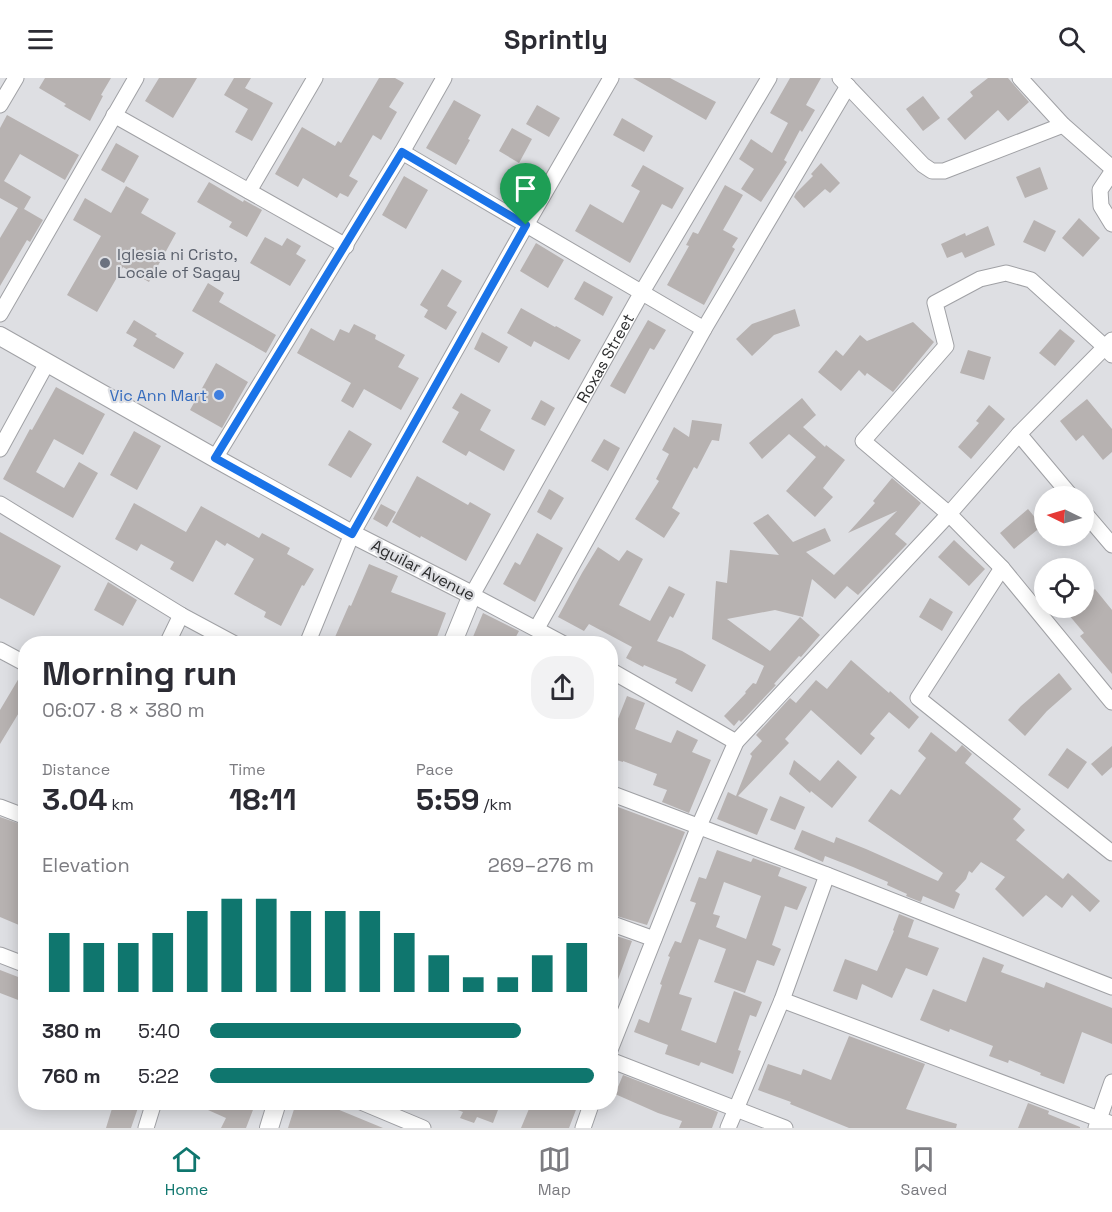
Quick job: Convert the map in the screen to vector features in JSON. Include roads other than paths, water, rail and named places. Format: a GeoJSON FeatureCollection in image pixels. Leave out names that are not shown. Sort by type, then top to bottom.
{"type":"FeatureCollection","features":[{"type":"Feature","properties":{"kind":"street"},"geometry":{"type":"LineString","coordinates":[[0,105],[16,78]]}},
{"type":"Feature","properties":{"kind":"street"},"geometry":{"type":"LineString","coordinates":[[0,314],[136,78]]}},
{"type":"Feature","properties":{"kind":"street"},"geometry":{"type":"LineString","coordinates":[[249,191],[315,78]]}},
{"type":"Feature","properties":{"kind":"street"},"geometry":{"type":"LineString","coordinates":[[215,458],[346,246],[444,78]]}},
{"type":"Feature","properties":{"kind":"street"},"geometry":{"type":"LineString","coordinates":[[310,636],[352,534],[611,78]]}},
{"type":"Feature","properties":{"kind":"street","name":"Roxas Street"},"geometry":{"type":"LineString","coordinates":[[455,636],[471,595],[642,292],[769,78]]}},
{"type":"Feature","properties":{"kind":"street"},"geometry":{"type":"LineString","coordinates":[[1020,78],[1063,125],[1112,170],[1100,190],[1101,206],[1112,224]]}},
{"type":"Feature","properties":{"kind":"street"},"geometry":{"type":"LineString","coordinates":[[537,628],[844,82],[923,165],[932,171],[944,171],[1063,125]]}},
{"type":"Feature","properties":{"kind":"street"},"geometry":{"type":"LineString","coordinates":[[114,115],[346,246]]}},
{"type":"Feature","properties":{"kind":"street"},"geometry":{"type":"LineString","coordinates":[[402,152],[704,328]]}},
{"type":"Feature","properties":{"kind":"street"},"geometry":{"type":"LineString","coordinates":[[618,1030],[699,826],[736,742],[949,514],[1019,434],[1110,347],[1031,280],[1006,273],[980,279],[935,303],[946,346],[863,441],[949,514],[1002,568],[1112,702]]}},
{"type":"Feature","properties":{"kind":"street","name":"Aguilar Avenue"},"geometry":{"type":"LineString","coordinates":[[0,336],[352,534],[550,636]]}},
{"type":"Feature","properties":{"kind":"street"},"geometry":{"type":"LineString","coordinates":[[0,448],[47,363]]}},
{"type":"Feature","properties":{"kind":"street"},"geometry":{"type":"LineString","coordinates":[[1019,434],[1063,486]]}},
{"type":"Feature","properties":{"kind":"street"},"geometry":{"type":"LineString","coordinates":[[0,504],[181,615],[220,636]]}},
{"type":"Feature","properties":{"kind":"street"},"geometry":{"type":"LineString","coordinates":[[1094,524],[1112,545]]}},
{"type":"Feature","properties":{"kind":"street"},"geometry":{"type":"LineString","coordinates":[[1002,568],[918,698],[1112,853]]}},
{"type":"Feature","properties":{"kind":"street"},"geometry":{"type":"LineString","coordinates":[[171,636],[181,615]]}},
{"type":"Feature","properties":{"kind":"street"},"geometry":{"type":"LineString","coordinates":[[0,650],[18,660]]}},
{"type":"Feature","properties":{"kind":"street"},"geometry":{"type":"LineString","coordinates":[[618,675],[736,742]]}},
{"type":"Feature","properties":{"kind":"street"},"geometry":{"type":"LineString","coordinates":[[618,796],[1112,987]]}},
{"type":"Feature","properties":{"kind":"street"},"geometry":{"type":"LineString","coordinates":[[0,807],[18,814]]}},
{"type":"Feature","properties":{"kind":"street"},"geometry":{"type":"LineString","coordinates":[[728,1128],[782,1000],[827,875]]}},
{"type":"Feature","properties":{"kind":"street"},"geometry":{"type":"LineString","coordinates":[[618,926],[654,939]]}},
{"type":"Feature","properties":{"kind":"street"},"geometry":{"type":"LineString","coordinates":[[0,955],[18,962]]}},
{"type":"Feature","properties":{"kind":"street"},"geometry":{"type":"LineString","coordinates":[[782,1000],[1103,1124],[1112,1082]]}},
{"type":"Feature","properties":{"kind":"street"},"geometry":{"type":"LineString","coordinates":[[618,1063],[785,1128]]}},
{"type":"Feature","properties":{"kind":"street"},"geometry":{"type":"LineString","coordinates":[[146,1128],[152,1110]]}},
{"type":"Feature","properties":{"kind":"street"},"geometry":{"type":"LineString","coordinates":[[269,1128],[275,1110]]}},
{"type":"Feature","properties":{"kind":"street"},"geometry":{"type":"LineString","coordinates":[[380,1110],[423,1128]]}},
{"type":"Feature","properties":{"kind":"street"},"geometry":{"type":"LineString","coordinates":[[583,1128],[589,1110]]}},
{"type":"Feature","properties":{"kind":"place","name":"Iglesia ni Cristo, Locale of Sagay"},"geometry":{"type":"Point","coordinates":[105,263]}},
{"type":"Feature","properties":{"kind":"place","name":"Vic Ann Mart"},"geometry":{"type":"Point","coordinates":[219,395]}}]}
